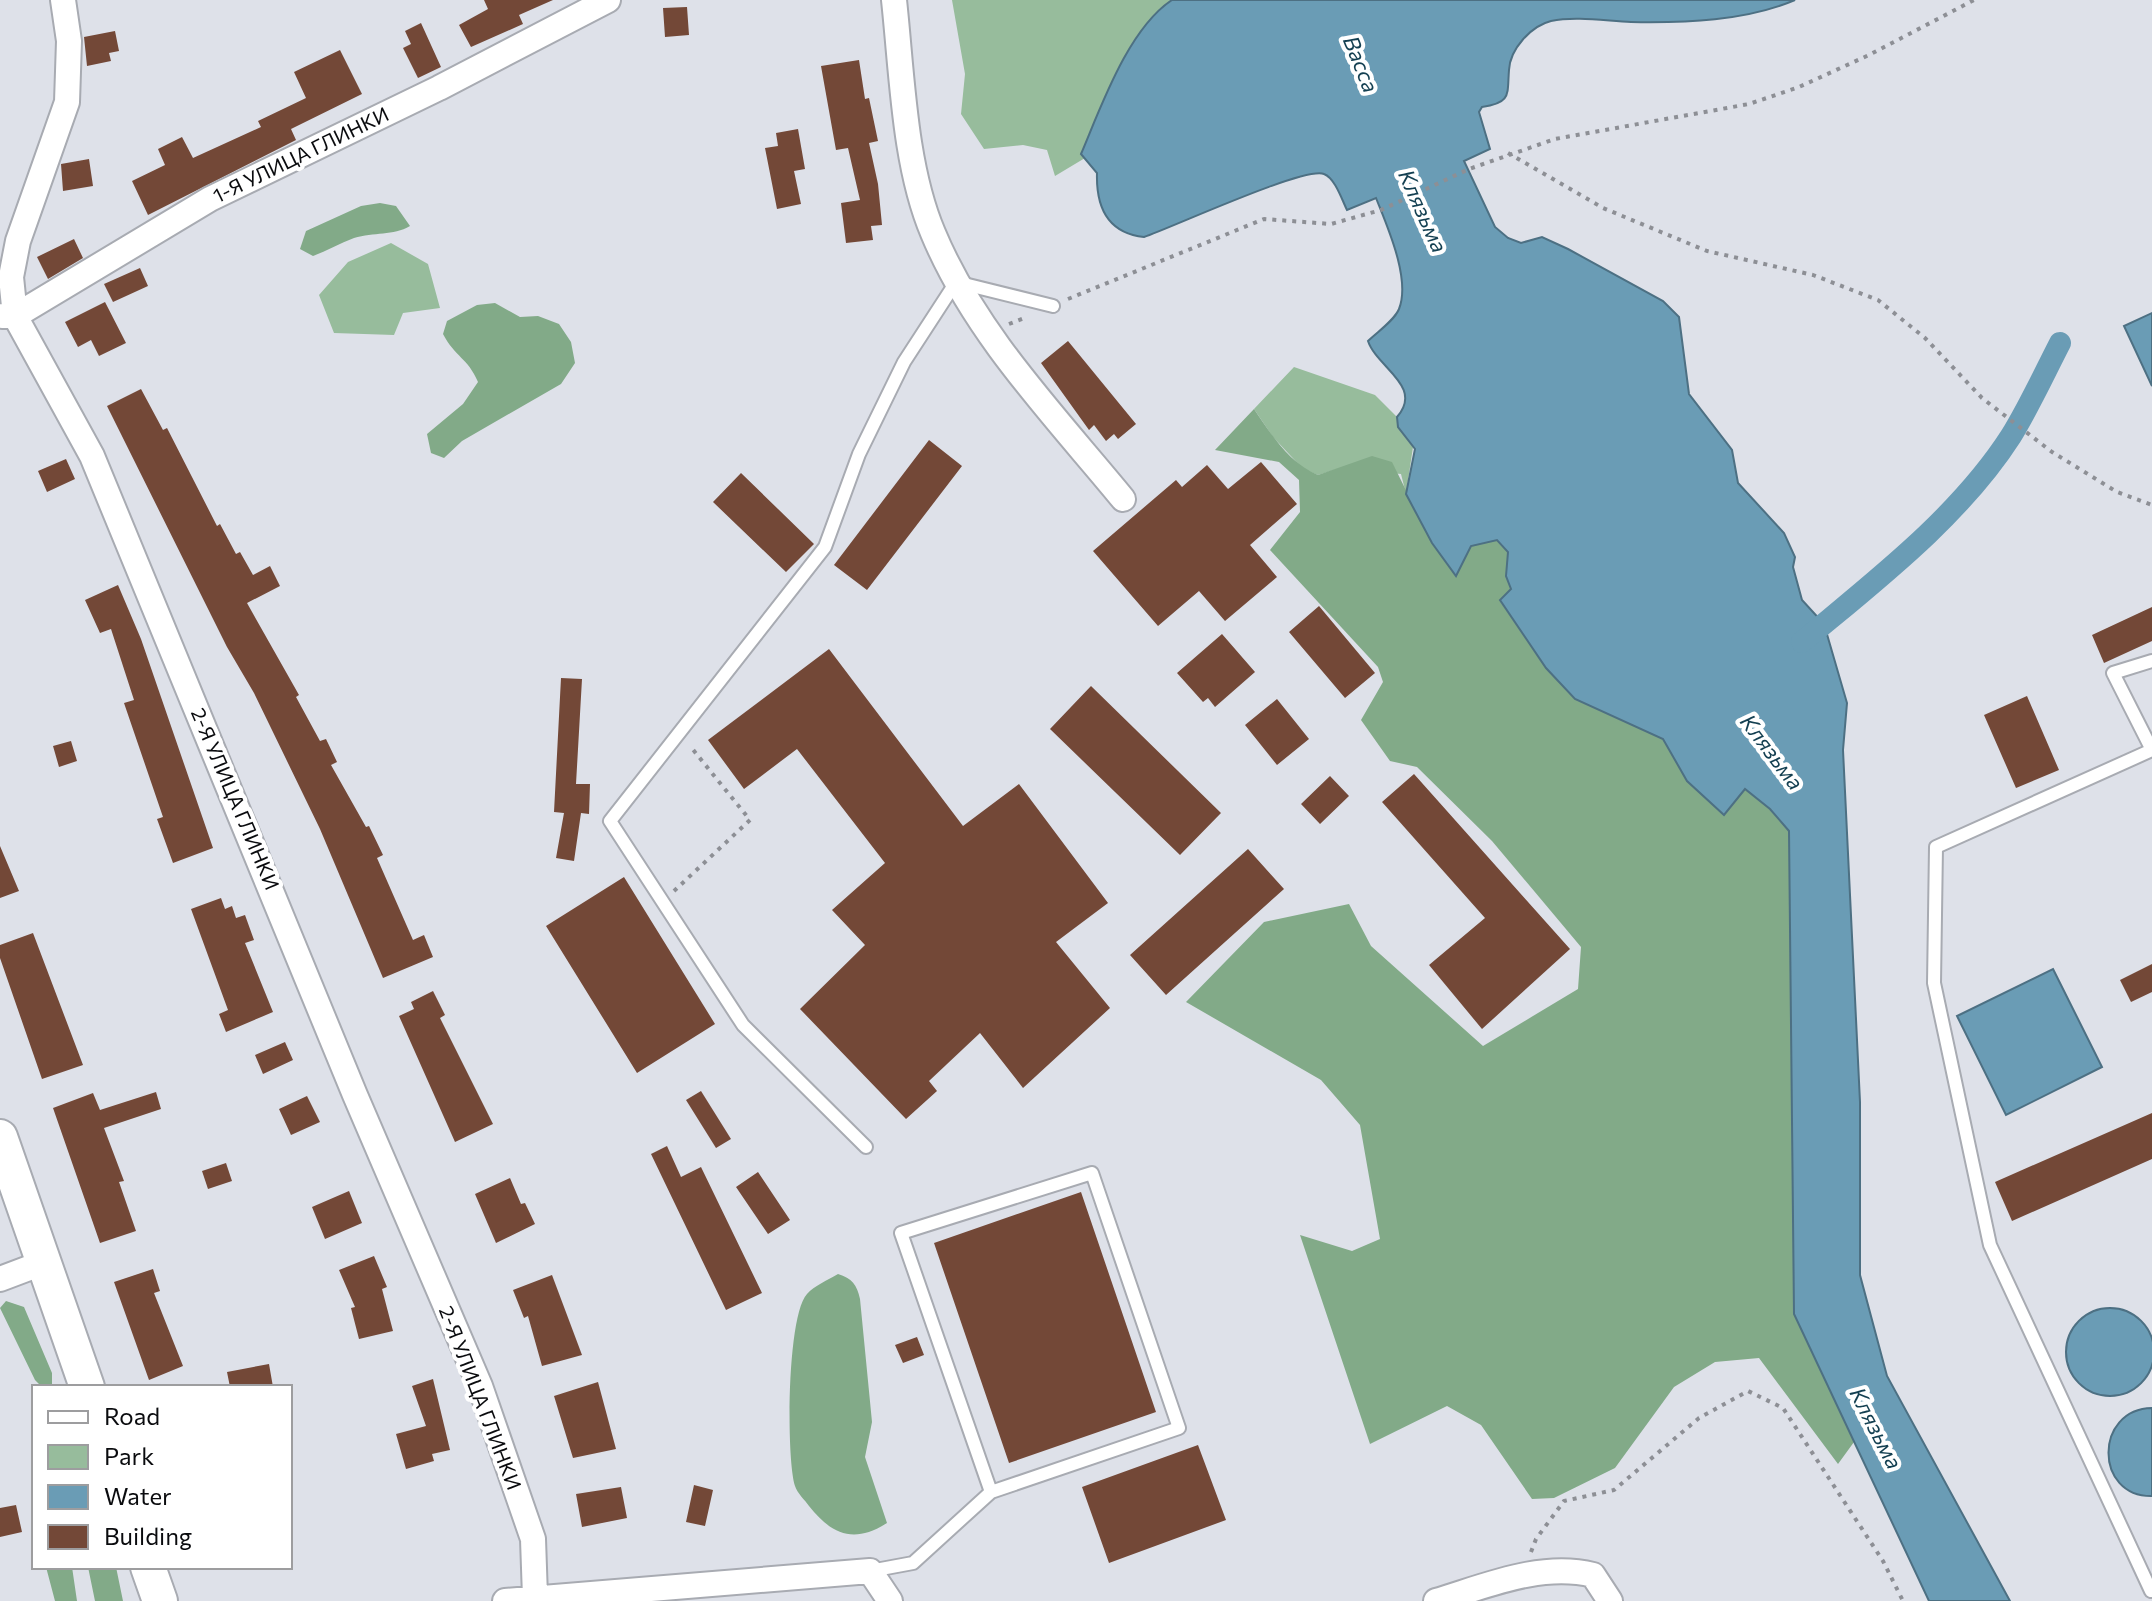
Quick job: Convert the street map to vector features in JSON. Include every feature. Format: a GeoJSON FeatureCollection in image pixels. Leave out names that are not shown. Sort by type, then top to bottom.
{"type":"FeatureCollection","features":[{"type":"Feature","properties":{"kind":"main road"},"geometry":{"type":"LineString","coordinates":[[0,1137],[86,1385]]}},
{"type":"Feature","properties":{"kind":"main road"},"geometry":{"type":"LineString","coordinates":[[149,1569],[160,1601]]}},
{"type":"Feature","properties":{"kind":"street","name":"2-Я УЛИЦА ГЛИНКИ"},"geometry":{"type":"LineString","coordinates":[[63,0],[69,41],[67,102],[18,241],[7,316],[92,456],[355,1095],[480,1386],[533,1539],[535,1597]]}},
{"type":"Feature","properties":{"kind":"street","name":"1-Я УЛИЦА ГЛИНКИ"},"geometry":{"type":"LineString","coordinates":[[7,316],[210,199],[439,88],[608,0]]}},
{"type":"Feature","properties":{"kind":"street"},"geometry":{"type":"LineString","coordinates":[[894,0],[916,171],[932,232],[956,282],[988,333],[1123,499]]}},
{"type":"Feature","properties":{"kind":"street"},"geometry":{"type":"LineString","coordinates":[[0,1279],[45,1262]]}},
{"type":"Feature","properties":{"kind":"street"},"geometry":{"type":"LineString","coordinates":[[1436,1601],[1522,1576],[1569,1569],[1593,1575],[1610,1601]]}},
{"type":"Feature","properties":{"kind":"street"},"geometry":{"type":"LineString","coordinates":[[505,1601],[757,1583],[870,1571],[890,1601]]}},
{"type":"Feature","properties":{"kind":"lane"},"geometry":{"type":"LineString","coordinates":[[866,1147],[743,1025],[610,821],[825,547],[859,454],[904,362],[956,282],[1053,306]]}},
{"type":"Feature","properties":{"kind":"lane"},"geometry":{"type":"LineString","coordinates":[[2152,661],[2113,673],[2152,750],[1936,847],[1934,983],[1990,1245],[2152,1591]]}},
{"type":"Feature","properties":{"kind":"lane"},"geometry":{"type":"LineString","coordinates":[[870,1571],[913,1563],[991,1492],[1179,1428],[1092,1173],[901,1233],[991,1492]]}},
{"type":"Feature","properties":{"kind":"path"},"geometry":{"type":"LineString","coordinates":[[988,333],[1264,219],[1331,224],[1381,210],[1508,153],[1594,130],[1749,104],[1841,68],[1974,0]]}},
{"type":"Feature","properties":{"kind":"path"},"geometry":{"type":"LineString","coordinates":[[1508,153],[1603,208],[1707,251],[1813,275],[1878,300],[1925,338],[1982,398],[2052,452],[2117,492],[2152,505]]}},
{"type":"Feature","properties":{"kind":"path"},"geometry":{"type":"LineString","coordinates":[[663,902],[750,820],[679,731]]}},
{"type":"Feature","properties":{"kind":"path"},"geometry":{"type":"LineString","coordinates":[[1522,1576],[1536,1539],[1564,1501],[1614,1490],[1699,1418],[1748,1391],[1783,1408],[1883,1561],[1903,1601]]}},
{"type":"Feature","properties":{"kind":"green space"},"geometry":{"type":"Polygon","coordinates":[[[952,0],[1172,0],[1156,13],[1129,49],[1081,154],[1085,158],[1055,176],[1047,150],[1023,145],[984,149],[961,114],[965,74],[952,0]]]}},
{"type":"Feature","properties":{"kind":"green space"},"geometry":{"type":"Polygon","coordinates":[[[380,203],[396,206],[410,226],[354,238],[313,256],[300,249],[306,231],[361,206],[380,203]]]}},
{"type":"Feature","properties":{"kind":"green space"},"geometry":{"type":"Polygon","coordinates":[[[391,243],[428,264],[440,308],[403,313],[394,335],[334,333],[319,295],[348,262],[391,243]]]}},
{"type":"Feature","properties":{"kind":"green space"},"geometry":{"type":"Polygon","coordinates":[[[495,303],[520,317],[538,316],[559,324],[571,342],[575,363],[561,384],[462,441],[444,458],[431,453],[427,434],[463,404],[478,382],[443,334],[447,321],[477,305],[495,303]]]}},
{"type":"Feature","properties":{"kind":"green space"},"geometry":{"type":"Polygon","coordinates":[[[1294,367],[1375,395],[1397,417],[1398,427],[1413,447],[1406,494],[1401,474],[1341,468],[1318,475],[1303,469],[1273,437],[1254,409],[1294,367]]]}},
{"type":"Feature","properties":{"kind":"green space"},"geometry":{"type":"Polygon","coordinates":[[[1254,409],[1289,455],[1318,475],[1372,456],[1392,462],[1432,543],[1456,576],[1471,545],[1497,539],[1508,552],[1506,576],[1511,589],[1500,601],[1546,668],[1575,699],[1663,739],[1687,781],[1724,815],[1745,788],[1770,809],[1789,831],[1794,1314],[1854,1442],[1838,1464],[1759,1358],[1715,1362],[1674,1387],[1615,1468],[1554,1498],[1532,1499],[1481,1425],[1447,1406],[1370,1444],[1300,1235],[1352,1251],[1380,1239],[1360,1125],[1321,1080],[1186,1002],[1264,922],[1349,904],[1371,946],[1483,1046],[1578,989],[1581,947],[1492,841],[1417,767],[1390,761],[1361,720],[1383,682],[1378,667],[1270,550],[1300,512],[1299,480],[1279,462],[1215,450],[1254,409]]]}},
{"type":"Feature","properties":{"kind":"green space"},"geometry":{"type":"Polygon","coordinates":[[[838,1274],[853,1283],[860,1299],[872,1422],[865,1457],[887,1523],[854,1534],[835,1530],[826,1524],[799,1494],[795,1486],[790,1447],[792,1356],[800,1307],[810,1291],[838,1274]]]}},
{"type":"Feature","properties":{"kind":"green space"},"geometry":{"type":"Polygon","coordinates":[[[6,1301],[24,1307],[52,1373],[52,1385],[40,1385],[35,1380],[0,1308],[6,1301]]]}},
{"type":"Feature","properties":{"kind":"green space"},"geometry":{"type":"Polygon","coordinates":[[[47,1569],[72,1569],[77,1601],[55,1601],[47,1569]]]}},
{"type":"Feature","properties":{"kind":"green space"},"geometry":{"type":"Polygon","coordinates":[[[88,1569],[116,1569],[123,1601],[95,1601],[88,1569]]]}},
{"type":"Feature","properties":{"kind":"water"},"geometry":{"type":"Polygon","coordinates":[[[1172,0],[1795,0],[1756,12],[1694,21],[1571,19],[1543,24],[1523,40],[1513,54],[1506,96],[1499,103],[1482,107],[1479,112],[1490,149],[1464,161],[1495,227],[1508,238],[1521,243],[1542,237],[1568,249],[1663,301],[1679,317],[1689,394],[1732,450],[1738,483],[1784,533],[1795,557],[1793,567],[1802,600],[1824,624],[1847,703],[1843,750],[1860,1102],[1860,1275],[1887,1376],[2010,1601],[1929,1601],[1794,1314],[1789,831],[1770,809],[1745,789],[1724,815],[1687,781],[1663,739],[1575,699],[1546,668],[1500,600],[1511,589],[1506,576],[1508,552],[1497,540],[1471,546],[1456,576],[1432,543],[1406,494],[1415,449],[1398,427],[1397,417],[1404,406],[1405,396],[1402,386],[1368,341],[1393,318],[1402,297],[1400,268],[1376,198],[1347,210],[1332,180],[1324,174],[1312,174],[1266,188],[1144,237],[1121,230],[1106,216],[1099,197],[1097,173],[1081,154],[1129,49],[1156,13],[1172,0]]]}},
{"type":"Feature","properties":{"kind":"water"},"geometry":{"type":"Polygon","coordinates":[[[2152,313],[2152,386],[2124,326],[2152,313]]]}},
{"type":"Feature","properties":{"kind":"water"},"geometry":{"type":"Polygon","coordinates":[[[2053,969],[2102,1067],[2006,1115],[1957,1016],[2053,969]]]}},
{"type":"Feature","properties":{"kind":"water"},"geometry":{"type":"Polygon","coordinates":[[[2110,1308],[2127,1311],[2147,1327],[2151,1335],[2151,1369],[2135,1389],[2127,1393],[2110,1396],[2093,1393],[2073,1377],[2069,1369],[2066,1352],[2069,1335],[2085,1315],[2093,1311],[2110,1308]]]}},
{"type":"Feature","properties":{"kind":"water"},"geometry":{"type":"Polygon","coordinates":[[[2152,1408],[2152,1496],[2133,1493],[2119,1483],[2111,1469],[2108,1453],[2111,1437],[2119,1422],[2133,1412],[2152,1408]]]}},
{"type":"Feature","properties":{"kind":"building"},"geometry":{"type":"Polygon","coordinates":[[[484,0],[553,0],[519,15],[523,24],[471,47],[459,25],[488,9],[484,0]]]}},
{"type":"Feature","properties":{"kind":"building"},"geometry":{"type":"Polygon","coordinates":[[[687,7],[689,35],[665,37],[663,8],[687,7]]]}},
{"type":"Feature","properties":{"kind":"building"},"geometry":{"type":"Polygon","coordinates":[[[421,23],[441,67],[418,78],[403,48],[411,44],[405,31],[421,23]]]}},
{"type":"Feature","properties":{"kind":"building"},"geometry":{"type":"Polygon","coordinates":[[[115,31],[119,51],[109,53],[111,61],[87,66],[84,37],[115,31]]]}},
{"type":"Feature","properties":{"kind":"building"},"geometry":{"type":"Polygon","coordinates":[[[340,50],[362,94],[291,129],[296,140],[148,215],[132,181],[165,165],[158,149],[182,137],[193,158],[261,127],[258,121],[306,98],[294,72],[340,50]]]}},
{"type":"Feature","properties":{"kind":"building"},"geometry":{"type":"Polygon","coordinates":[[[859,60],[865,99],[869,98],[878,141],[869,143],[878,184],[882,225],[871,226],[873,240],[846,243],[841,203],[860,200],[848,148],[836,150],[821,66],[859,60]]]}},
{"type":"Feature","properties":{"kind":"building"},"geometry":{"type":"Polygon","coordinates":[[[798,129],[805,169],[794,171],[801,204],[777,209],[765,148],[778,146],[776,133],[798,129]]]}},
{"type":"Feature","properties":{"kind":"building"},"geometry":{"type":"Polygon","coordinates":[[[89,159],[93,186],[63,191],[61,164],[89,159]]]}},
{"type":"Feature","properties":{"kind":"building"},"geometry":{"type":"Polygon","coordinates":[[[74,239],[83,258],[48,279],[37,257],[74,239]]]}},
{"type":"Feature","properties":{"kind":"building"},"geometry":{"type":"Polygon","coordinates":[[[140,268],[148,286],[113,302],[104,284],[140,268]]]}},
{"type":"Feature","properties":{"kind":"building"},"geometry":{"type":"Polygon","coordinates":[[[105,302],[126,343],[99,356],[91,340],[78,347],[65,322],[105,302]]]}},
{"type":"Feature","properties":{"kind":"building"},"geometry":{"type":"Polygon","coordinates":[[[1068,341],[1136,424],[1118,439],[1114,434],[1106,441],[1094,425],[1089,430],[1041,363],[1068,341]]]}},
{"type":"Feature","properties":{"kind":"building"},"geometry":{"type":"Polygon","coordinates":[[[141,389],[163,430],[167,428],[217,526],[220,524],[236,554],[240,552],[253,575],[270,566],[280,586],[247,603],[299,695],[296,697],[320,741],[326,739],[337,762],[331,765],[366,827],[369,826],[383,855],[377,858],[413,940],[424,935],[433,957],[383,978],[320,829],[107,406],[141,389]]]}},
{"type":"Feature","properties":{"kind":"building"},"geometry":{"type":"Polygon","coordinates":[[[929,440],[962,466],[867,590],[834,565],[929,440]]]}},
{"type":"Feature","properties":{"kind":"building"},"geometry":{"type":"Polygon","coordinates":[[[66,459],[75,479],[47,492],[38,471],[66,459]]]}},
{"type":"Feature","properties":{"kind":"building"},"geometry":{"type":"Polygon","coordinates":[[[1261,462],[1297,504],[1250,545],[1277,577],[1225,621],[1199,591],[1158,626],[1093,551],[1176,480],[1182,487],[1207,465],[1228,489],[1261,462]]]}},
{"type":"Feature","properties":{"kind":"building"},"geometry":{"type":"Polygon","coordinates":[[[741,473],[814,544],[786,572],[713,502],[741,473]]]}},
{"type":"Feature","properties":{"kind":"building"},"geometry":{"type":"Polygon","coordinates":[[[118,585],[141,639],[213,848],[173,863],[157,819],[163,817],[124,703],[134,700],[111,629],[100,633],[85,600],[118,585]]]}},
{"type":"Feature","properties":{"kind":"building"},"geometry":{"type":"Polygon","coordinates":[[[1319,606],[1375,673],[1345,698],[1289,632],[1319,606]]]}},
{"type":"Feature","properties":{"kind":"building"},"geometry":{"type":"Polygon","coordinates":[[[2152,607],[2152,641],[2104,663],[2092,635],[2152,607]]]}},
{"type":"Feature","properties":{"kind":"building"},"geometry":{"type":"Polygon","coordinates":[[[1222,634],[1255,672],[1215,707],[1208,698],[1203,702],[1177,673],[1222,634]]]}},
{"type":"Feature","properties":{"kind":"building"},"geometry":{"type":"Polygon","coordinates":[[[829,649],[963,826],[1019,784],[1108,903],[1056,942],[1110,1008],[1023,1088],[980,1033],[929,1081],[937,1091],[906,1119],[800,1009],[865,945],[832,910],[885,863],[797,749],[744,789],[708,740],[829,649]]]}},
{"type":"Feature","properties":{"kind":"building"},"geometry":{"type":"Polygon","coordinates":[[[561,678],[582,679],[576,784],[590,784],[589,814],[581,813],[574,861],[556,858],[564,813],[554,812],[561,678]]]}},
{"type":"Feature","properties":{"kind":"building"},"geometry":{"type":"Polygon","coordinates":[[[1091,686],[1221,813],[1180,855],[1050,729],[1091,686]]]}},
{"type":"Feature","properties":{"kind":"building"},"geometry":{"type":"Polygon","coordinates":[[[2027,696],[2059,770],[2016,788],[1984,715],[2027,696]]]}},
{"type":"Feature","properties":{"kind":"building"},"geometry":{"type":"Polygon","coordinates":[[[1277,699],[1309,739],[1277,765],[1245,725],[1277,699]]]}},
{"type":"Feature","properties":{"kind":"building"},"geometry":{"type":"Polygon","coordinates":[[[71,741],[77,761],[59,767],[53,746],[71,741]]]}},
{"type":"Feature","properties":{"kind":"building"},"geometry":{"type":"Polygon","coordinates":[[[1414,774],[1570,949],[1482,1029],[1429,965],[1485,918],[1382,802],[1414,774]]]}},
{"type":"Feature","properties":{"kind":"building"},"geometry":{"type":"Polygon","coordinates":[[[1330,776],[1349,796],[1320,824],[1301,804],[1330,776]]]}},
{"type":"Feature","properties":{"kind":"building"},"geometry":{"type":"Polygon","coordinates":[[[0,846],[19,891],[0,898],[0,846]]]}},
{"type":"Feature","properties":{"kind":"building"},"geometry":{"type":"Polygon","coordinates":[[[1248,849],[1284,889],[1166,995],[1130,955],[1248,849]]]}},
{"type":"Feature","properties":{"kind":"building"},"geometry":{"type":"Polygon","coordinates":[[[624,877],[715,1024],[637,1073],[546,926],[624,877]]]}},
{"type":"Feature","properties":{"kind":"building"},"geometry":{"type":"Polygon","coordinates":[[[221,898],[225,909],[232,906],[236,918],[245,915],[254,940],[245,943],[273,1012],[226,1032],[219,1014],[228,1010],[191,909],[221,898]]]}},
{"type":"Feature","properties":{"kind":"building"},"geometry":{"type":"Polygon","coordinates":[[[33,933],[83,1065],[42,1079],[0,958],[0,945],[33,933]]]}},
{"type":"Feature","properties":{"kind":"building"},"geometry":{"type":"Polygon","coordinates":[[[2152,964],[2152,992],[2131,1002],[2120,980],[2152,964]]]}},
{"type":"Feature","properties":{"kind":"building"},"geometry":{"type":"Polygon","coordinates":[[[433,991],[445,1015],[440,1018],[493,1124],[455,1142],[399,1016],[414,1009],[411,1002],[433,991]]]}},
{"type":"Feature","properties":{"kind":"building"},"geometry":{"type":"Polygon","coordinates":[[[285,1042],[293,1060],[263,1074],[255,1055],[285,1042]]]}},
{"type":"Feature","properties":{"kind":"building"},"geometry":{"type":"Polygon","coordinates":[[[701,1091],[731,1139],[716,1148],[686,1100],[701,1091]]]}},
{"type":"Feature","properties":{"kind":"building"},"geometry":{"type":"Polygon","coordinates":[[[156,1092],[161,1109],[104,1128],[124,1181],[119,1182],[136,1231],[100,1243],[53,1108],[93,1093],[100,1110],[156,1092]]]}},
{"type":"Feature","properties":{"kind":"building"},"geometry":{"type":"Polygon","coordinates":[[[307,1096],[320,1122],[291,1135],[279,1109],[307,1096]]]}},
{"type":"Feature","properties":{"kind":"building"},"geometry":{"type":"Polygon","coordinates":[[[2152,1113],[2152,1159],[2012,1221],[1995,1182],[2152,1113]]]}},
{"type":"Feature","properties":{"kind":"building"},"geometry":{"type":"Polygon","coordinates":[[[667,1146],[681,1177],[701,1167],[762,1293],[726,1310],[651,1154],[667,1146]]]}},
{"type":"Feature","properties":{"kind":"building"},"geometry":{"type":"Polygon","coordinates":[[[226,1163],[232,1181],[208,1189],[202,1171],[226,1163]]]}},
{"type":"Feature","properties":{"kind":"building"},"geometry":{"type":"Polygon","coordinates":[[[758,1172],[790,1220],[768,1234],[736,1187],[758,1172]]]}},
{"type":"Feature","properties":{"kind":"building"},"geometry":{"type":"Polygon","coordinates":[[[510,1178],[521,1204],[525,1203],[535,1224],[496,1243],[475,1194],[510,1178]]]}},
{"type":"Feature","properties":{"kind":"building"},"geometry":{"type":"Polygon","coordinates":[[[349,1191],[362,1223],[325,1239],[312,1207],[349,1191]]]}},
{"type":"Feature","properties":{"kind":"building"},"geometry":{"type":"Polygon","coordinates":[[[1081,1192],[1156,1412],[1009,1463],[934,1243],[1081,1192]]]}},
{"type":"Feature","properties":{"kind":"building"},"geometry":{"type":"Polygon","coordinates":[[[374,1256],[387,1287],[382,1289],[393,1331],[359,1339],[351,1308],[355,1307],[339,1270],[374,1256]]]}},
{"type":"Feature","properties":{"kind":"building"},"geometry":{"type":"Polygon","coordinates":[[[153,1269],[160,1291],[154,1293],[183,1366],[149,1380],[114,1282],[153,1269]]]}},
{"type":"Feature","properties":{"kind":"building"},"geometry":{"type":"Polygon","coordinates":[[[552,1275],[582,1355],[542,1366],[528,1316],[524,1318],[513,1290],[552,1275]]]}},
{"type":"Feature","properties":{"kind":"building"},"geometry":{"type":"Polygon","coordinates":[[[917,1337],[924,1355],[903,1363],[895,1345],[917,1337]]]}},
{"type":"Feature","properties":{"kind":"building"},"geometry":{"type":"Polygon","coordinates":[[[269,1364],[273,1385],[230,1385],[227,1372],[269,1364]]]}},
{"type":"Feature","properties":{"kind":"building"},"geometry":{"type":"Polygon","coordinates":[[[433,1379],[450,1450],[432,1454],[434,1461],[406,1469],[396,1434],[426,1426],[412,1386],[433,1379]]]}},
{"type":"Feature","properties":{"kind":"building"},"geometry":{"type":"Polygon","coordinates":[[[598,1382],[616,1449],[573,1458],[554,1396],[598,1382]]]}},
{"type":"Feature","properties":{"kind":"building"},"geometry":{"type":"Polygon","coordinates":[[[1198,1445],[1226,1520],[1109,1563],[1082,1487],[1198,1445]]]}},
{"type":"Feature","properties":{"kind":"building"},"geometry":{"type":"Polygon","coordinates":[[[694,1485],[713,1490],[705,1526],[686,1522],[694,1485]]]}},
{"type":"Feature","properties":{"kind":"building"},"geometry":{"type":"Polygon","coordinates":[[[621,1487],[627,1518],[582,1527],[576,1494],[621,1487]]]}},
{"type":"Feature","properties":{"kind":"building"},"geometry":{"type":"Polygon","coordinates":[[[16,1505],[22,1532],[0,1537],[0,1508],[16,1505]]]}},
{"type":"Feature","properties":{"kind":"waterway"},"geometry":{"type":"LineString","coordinates":[[1802,642],[1914,546],[1967,494],[2011,436],[2060,343]]}},
{"type":"Feature","properties":{"kind":"water label","name":"Васса"},"geometry":{"type":"Point","coordinates":[1361,64]}},
{"type":"Feature","properties":{"kind":"water label","name":"Клязьма"},"geometry":{"type":"Point","coordinates":[1423,211]}},
{"type":"Feature","properties":{"kind":"water label","name":"Клязьма"},"geometry":{"type":"Point","coordinates":[1772,752]}},
{"type":"Feature","properties":{"kind":"water label","name":"Клязьма"},"geometry":{"type":"Point","coordinates":[1876,1428]}}]}
